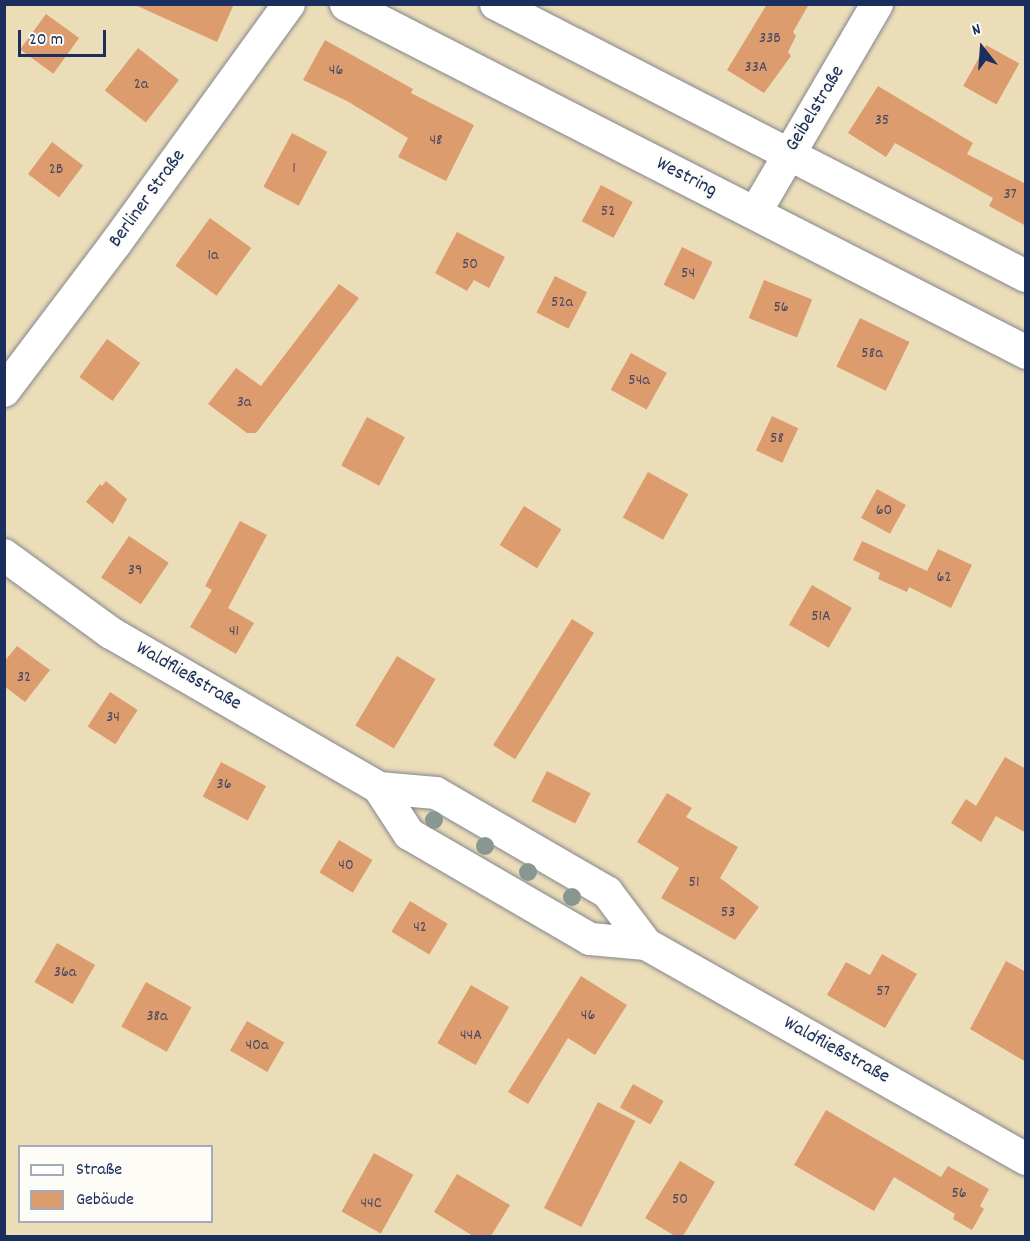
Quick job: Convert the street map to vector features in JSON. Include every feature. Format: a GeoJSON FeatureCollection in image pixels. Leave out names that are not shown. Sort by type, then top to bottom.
{"type":"FeatureCollection","features":[{"type":"Feature","properties":{"kind":"street","name":"Berliner Straße"},"geometry":{"type":"LineString","coordinates":[[4,391],[116,243],[289,4]]}},
{"type":"Feature","properties":{"kind":"street","name":"Westring"},"geometry":{"type":"LineString","coordinates":[[346,4],[1026,352]]}},
{"type":"Feature","properties":{"kind":"street"},"geometry":{"type":"LineString","coordinates":[[496,4],[1026,276]]}},
{"type":"Feature","properties":{"kind":"street","name":"Geibelstraße"},"geometry":{"type":"LineString","coordinates":[[755,213],[877,4]]}},
{"type":"Feature","properties":{"kind":"street","name":"Waldfließstraße"},"geometry":{"type":"LineString","coordinates":[[4,555],[111,633],[379,788],[436,794],[607,892],[646,944],[1026,1160]]}},
{"type":"Feature","properties":{"kind":"street","name":"Waldfließstraße"},"geometry":{"type":"LineString","coordinates":[[379,788],[409,834],[590,939],[646,944]]}},
{"type":"Feature","properties":{"kind":"building"},"geometry":{"type":"Polygon","coordinates":[[[133,4],[234,4],[217,42],[133,4]]]}},
{"type":"Feature","properties":{"kind":"building"},"geometry":{"type":"Polygon","coordinates":[[[767,4],[809,4],[793,32],[796,36],[788,52],[791,56],[764,93],[727,70],[767,4]]]}},
{"type":"Feature","properties":{"kind":"building"},"geometry":{"type":"Polygon","coordinates":[[[46,14],[79,38],[53,74],[20,50],[46,14]]]}},
{"type":"Feature","properties":{"kind":"building"},"geometry":{"type":"Polygon","coordinates":[[[325,40],[413,89],[411,93],[474,125],[446,181],[398,157],[408,138],[347,101],[303,80],[325,40]]]}},
{"type":"Feature","properties":{"kind":"building"},"geometry":{"type":"Polygon","coordinates":[[[986,45],[1019,63],[996,105],[963,86],[986,45]]]}},
{"type":"Feature","properties":{"kind":"building"},"geometry":{"type":"Polygon","coordinates":[[[138,48],[179,80],[146,123],[105,91],[138,48]]]}},
{"type":"Feature","properties":{"kind":"building"},"geometry":{"type":"Polygon","coordinates":[[[878,86],[973,143],[967,154],[1026,184],[1026,226],[989,206],[993,198],[895,143],[886,157],[848,133],[878,86]]]}},
{"type":"Feature","properties":{"kind":"building"},"geometry":{"type":"Polygon","coordinates":[[[292,133],[327,152],[299,206],[263,187],[292,133]]]}},
{"type":"Feature","properties":{"kind":"building"},"geometry":{"type":"Polygon","coordinates":[[[52,142],[83,165],[59,197],[28,174],[52,142]]]}},
{"type":"Feature","properties":{"kind":"building"},"geometry":{"type":"Polygon","coordinates":[[[601,185],[633,202],[614,238],[582,221],[601,185]]]}},
{"type":"Feature","properties":{"kind":"building"},"geometry":{"type":"Polygon","coordinates":[[[210,218],[251,248],[217,296],[175,266],[210,218]]]}},
{"type":"Feature","properties":{"kind":"building"},"geometry":{"type":"Polygon","coordinates":[[[457,232],[505,257],[489,288],[474,280],[467,291],[435,273],[457,232]]]}},
{"type":"Feature","properties":{"kind":"building"},"geometry":{"type":"Polygon","coordinates":[[[682,247],[713,262],[694,300],[664,285],[682,247]]]}},
{"type":"Feature","properties":{"kind":"building"},"geometry":{"type":"Polygon","coordinates":[[[555,276],[587,292],[568,329],[536,313],[555,276]]]}},
{"type":"Feature","properties":{"kind":"building"},"geometry":{"type":"Polygon","coordinates":[[[764,280],[812,299],[797,337],[749,318],[764,280]]]}},
{"type":"Feature","properties":{"kind":"building"},"geometry":{"type":"Polygon","coordinates":[[[339,284],[359,298],[256,433],[247,433],[208,404],[236,368],[261,386],[339,284]]]}},
{"type":"Feature","properties":{"kind":"building"},"geometry":{"type":"Polygon","coordinates":[[[860,318],[909,342],[886,391],[836,367],[860,318]]]}},
{"type":"Feature","properties":{"kind":"building"},"geometry":{"type":"Polygon","coordinates":[[[107,339],[140,363],[113,401],[79,377],[107,339]]]}},
{"type":"Feature","properties":{"kind":"building"},"geometry":{"type":"Polygon","coordinates":[[[631,353],[667,373],[646,410],[611,390],[631,353]]]}},
{"type":"Feature","properties":{"kind":"building"},"geometry":{"type":"Polygon","coordinates":[[[772,416],[798,428],[782,463],[756,450],[772,416]]]}},
{"type":"Feature","properties":{"kind":"building"},"geometry":{"type":"Polygon","coordinates":[[[367,417],[405,437],[379,486],[341,466],[367,417]]]}},
{"type":"Feature","properties":{"kind":"building"},"geometry":{"type":"Polygon","coordinates":[[[648,472],[688,494],[663,540],[623,517],[648,472]]]}},
{"type":"Feature","properties":{"kind":"building"},"geometry":{"type":"Polygon","coordinates":[[[106,481],[127,499],[113,524],[86,502],[100,484],[102,486],[106,481]]]}},
{"type":"Feature","properties":{"kind":"building"},"geometry":{"type":"Polygon","coordinates":[[[877,489],[906,505],[890,534],[861,518],[877,489]]]}},
{"type":"Feature","properties":{"kind":"building"},"geometry":{"type":"Polygon","coordinates":[[[524,506],[561,529],[537,568],[500,545],[524,506]]]}},
{"type":"Feature","properties":{"kind":"building"},"geometry":{"type":"Polygon","coordinates":[[[240,521],[267,535],[228,608],[254,623],[236,654],[190,627],[212,590],[205,586],[240,521]]]}},
{"type":"Feature","properties":{"kind":"building"},"geometry":{"type":"Polygon","coordinates":[[[129,536],[169,563],[141,604],[101,577],[129,536]]]}},
{"type":"Feature","properties":{"kind":"building"},"geometry":{"type":"Polygon","coordinates":[[[862,541],[927,571],[938,549],[972,565],[951,608],[909,587],[907,592],[878,579],[880,573],[853,560],[862,541]]]}},
{"type":"Feature","properties":{"kind":"building"},"geometry":{"type":"Polygon","coordinates":[[[812,585],[852,608],[829,648],[789,625],[812,585]]]}},
{"type":"Feature","properties":{"kind":"building"},"geometry":{"type":"Polygon","coordinates":[[[572,619],[594,633],[515,759],[493,745],[572,619]]]}},
{"type":"Feature","properties":{"kind":"building"},"geometry":{"type":"Polygon","coordinates":[[[17,646],[50,670],[25,702],[4,686],[4,662],[17,646]]]}},
{"type":"Feature","properties":{"kind":"building"},"geometry":{"type":"Polygon","coordinates":[[[397,656],[436,679],[394,749],[355,725],[397,656]]]}},
{"type":"Feature","properties":{"kind":"building"},"geometry":{"type":"Polygon","coordinates":[[[110,692],[138,710],[115,744],[88,726],[110,692]]]}},
{"type":"Feature","properties":{"kind":"building"},"geometry":{"type":"Polygon","coordinates":[[[1005,757],[1026,769],[1026,833],[996,816],[981,842],[951,823],[966,799],[976,806],[1005,757]]]}},
{"type":"Feature","properties":{"kind":"building"},"geometry":{"type":"Polygon","coordinates":[[[221,762],[266,786],[248,820],[203,796],[221,762]]]}},
{"type":"Feature","properties":{"kind":"building"},"geometry":{"type":"Polygon","coordinates":[[[547,771],[591,793],[575,824],[532,801],[547,771]]]}},
{"type":"Feature","properties":{"kind":"building"},"geometry":{"type":"Polygon","coordinates":[[[667,793],[692,808],[686,817],[738,847],[720,878],[759,907],[735,940],[661,898],[679,868],[637,842],[667,793]]]}},
{"type":"Feature","properties":{"kind":"building"},"geometry":{"type":"Polygon","coordinates":[[[339,840],[372,860],[353,893],[319,873],[339,840]]]}},
{"type":"Feature","properties":{"kind":"building"},"geometry":{"type":"Polygon","coordinates":[[[410,901],[448,924],[429,955],[391,932],[410,901]]]}},
{"type":"Feature","properties":{"kind":"building"},"geometry":{"type":"Polygon","coordinates":[[[57,943],[95,965],[73,1004],[34,982],[57,943]]]}},
{"type":"Feature","properties":{"kind":"building"},"geometry":{"type":"Polygon","coordinates":[[[882,954],[917,974],[885,1028],[827,995],[846,962],[870,975],[882,954]]]}},
{"type":"Feature","properties":{"kind":"building"},"geometry":{"type":"Polygon","coordinates":[[[1006,961],[1026,972],[1026,1062],[970,1029],[1006,961]]]}},
{"type":"Feature","properties":{"kind":"building"},"geometry":{"type":"Polygon","coordinates":[[[581,976],[627,1005],[595,1055],[568,1038],[528,1104],[508,1092],[581,976]]]}},
{"type":"Feature","properties":{"kind":"building"},"geometry":{"type":"Polygon","coordinates":[[[146,982],[191,1007],[167,1052],[121,1027],[146,982]]]}},
{"type":"Feature","properties":{"kind":"building"},"geometry":{"type":"Polygon","coordinates":[[[471,985],[509,1007],[476,1065],[438,1043],[471,985]]]}},
{"type":"Feature","properties":{"kind":"building"},"geometry":{"type":"Polygon","coordinates":[[[247,1021],[284,1042],[267,1072],[230,1050],[247,1021]]]}},
{"type":"Feature","properties":{"kind":"building"},"geometry":{"type":"Polygon","coordinates":[[[633,1084],[664,1101],[651,1125],[620,1108],[633,1084]]]}},
{"type":"Feature","properties":{"kind":"building"},"geometry":{"type":"Polygon","coordinates":[[[598,1102],[635,1121],[581,1227],[544,1208],[598,1102]]]}},
{"type":"Feature","properties":{"kind":"building"},"geometry":{"type":"Polygon","coordinates":[[[826,1110],[941,1177],[948,1166],[989,1189],[980,1206],[984,1209],[972,1230],[953,1219],[955,1214],[894,1177],[874,1211],[794,1165],[826,1110]]]}},
{"type":"Feature","properties":{"kind":"building"},"geometry":{"type":"Polygon","coordinates":[[[374,1153],[413,1175],[381,1233],[342,1212],[374,1153]]]}},
{"type":"Feature","properties":{"kind":"building"},"geometry":{"type":"Polygon","coordinates":[[[680,1161],[715,1182],[683,1236],[675,1236],[645,1218],[680,1161]]]}},
{"type":"Feature","properties":{"kind":"building"},"geometry":{"type":"Polygon","coordinates":[[[457,1174],[510,1205],[491,1236],[473,1236],[434,1212],[457,1174]]]}}]}
